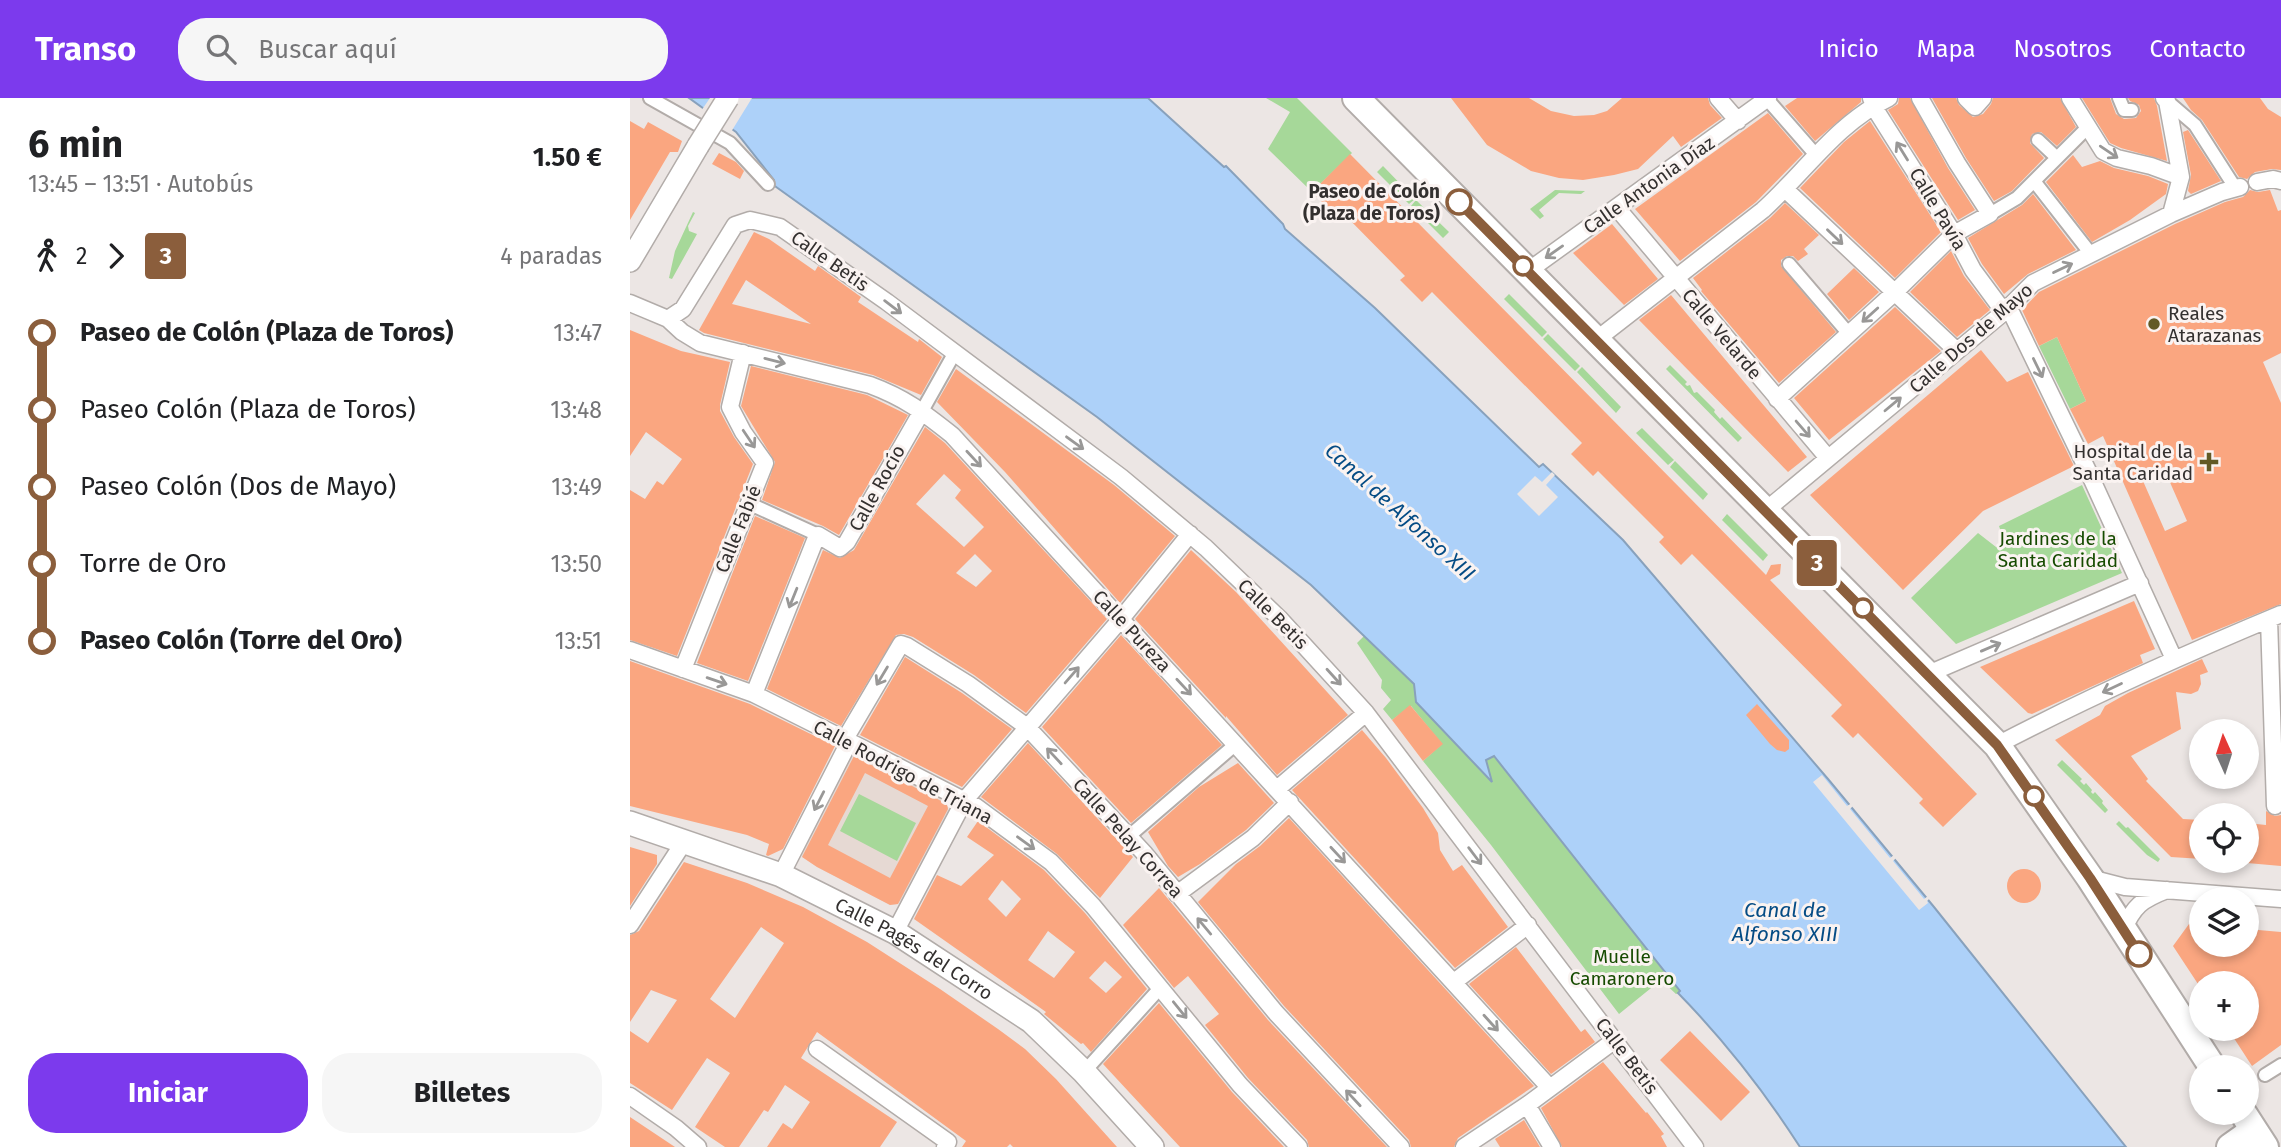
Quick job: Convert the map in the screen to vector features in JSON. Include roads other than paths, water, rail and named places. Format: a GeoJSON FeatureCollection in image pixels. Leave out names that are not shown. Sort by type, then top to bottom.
{"type":"FeatureCollection","features":[{"type":"Feature","properties":{"kind":"main road"},"geometry":{"type":"LineString","coordinates":[[1356,98],[1997,745],[2090,878],[2205,1055]]}},
{"type":"Feature","properties":{"kind":"main road","name":"Calle Pagés del Corro"},"geometry":{"type":"LineString","coordinates":[[630,823],[781,875],[895,932],[1031,1021],[1084,1072],[1152,1147]]}},
{"type":"Feature","properties":{"kind":"main road"},"geometry":{"type":"LineString","coordinates":[[2230,1147],[2254,1130]]}},
{"type":"Feature","properties":{"kind":"street"},"geometry":{"type":"LineString","coordinates":[[650,98],[730,143],[768,184]]}},
{"type":"Feature","properties":{"kind":"street"},"geometry":{"type":"LineString","coordinates":[[630,261],[728,98]]}},
{"type":"Feature","properties":{"kind":"street"},"geometry":{"type":"LineString","coordinates":[[1718,98],[1738,121]]}},
{"type":"Feature","properties":{"kind":"street"},"geometry":{"type":"LineString","coordinates":[[1768,98],[1816,155]]}},
{"type":"Feature","properties":{"kind":"street","name":"Calle Antonia Díaz"},"geometry":{"type":"LineString","coordinates":[[1528,271],[1768,98]]}},
{"type":"Feature","properties":{"kind":"street"},"geometry":{"type":"LineString","coordinates":[[1920,98],[1990,214]]}},
{"type":"Feature","properties":{"kind":"street"},"geometry":{"type":"LineString","coordinates":[[1966,98],[1975,107],[1983,98]]}},
{"type":"Feature","properties":{"kind":"street"},"geometry":{"type":"LineString","coordinates":[[2070,98],[2103,151],[2117,158],[2181,177]]}},
{"type":"Feature","properties":{"kind":"street"},"geometry":{"type":"LineString","coordinates":[[2119,98],[2124,110],[2132,110]]}},
{"type":"Feature","properties":{"kind":"street"},"geometry":{"type":"LineString","coordinates":[[1596,341],[1763,210],[1786,190],[1842,130],[1879,100]]}},
{"type":"Feature","properties":{"kind":"street","name":"Calle Pavía"},"geometry":{"type":"LineString","coordinates":[[1879,100],[1877,112],[1954,234],[1973,270],[2006,309],[2140,583],[2174,659]]}},
{"type":"Feature","properties":{"kind":"street"},"geometry":{"type":"LineString","coordinates":[[2165,100],[2181,177],[2171,214]]}},
{"type":"Feature","properties":{"kind":"street"},"geometry":{"type":"LineString","coordinates":[[2165,100],[2195,125],[2238,188]]}},
{"type":"Feature","properties":{"kind":"street"},"geometry":{"type":"LineString","coordinates":[[1777,399],[1894,293],[1954,234],[2017,198],[2088,127]]}},
{"type":"Feature","properties":{"kind":"street"},"geometry":{"type":"LineString","coordinates":[[2038,140],[2056,158]]}},
{"type":"Feature","properties":{"kind":"street"},"geometry":{"type":"LineString","coordinates":[[2257,182],[2273,179],[2281,181]]}},
{"type":"Feature","properties":{"kind":"street"},"geometry":{"type":"LineString","coordinates":[[2034,181],[2091,254]]}},
{"type":"Feature","properties":{"kind":"street","name":"Calle Dos de Mayo"},"geometry":{"type":"LineString","coordinates":[[1765,511],[2006,309],[2032,283],[2171,214],[2238,188]]}},
{"type":"Feature","properties":{"kind":"street"},"geometry":{"type":"LineString","coordinates":[[1786,190],[1956,351]]}},
{"type":"Feature","properties":{"kind":"street","name":"Calle Velarde"},"geometry":{"type":"LineString","coordinates":[[1617,208],[1828,458]]}},
{"type":"Feature","properties":{"kind":"street","name":"Calle Betis"},"geometry":{"type":"LineString","coordinates":[[668,319],[688,303],[731,228],[745,220],[757,220],[780,227],[1121,477],[1190,534],[1279,618],[1366,713],[1695,1147]]}},
{"type":"Feature","properties":{"kind":"street"},"geometry":{"type":"LineString","coordinates":[[1789,264],[1849,334]]}},
{"type":"Feature","properties":{"kind":"street","name":"Calle Pureza"},"geometry":{"type":"LineString","coordinates":[[630,303],[668,319],[700,343],[870,385],[901,397],[951,435],[1550,1088]]}},
{"type":"Feature","properties":{"kind":"street","name":"Calle Fabié"},"geometry":{"type":"LineString","coordinates":[[683,669],[743,508],[765,463],[743,432],[730,407],[743,353]]}},
{"type":"Feature","properties":{"kind":"street"},"geometry":{"type":"LineString","coordinates":[[922,411],[954,354]]}},
{"type":"Feature","properties":{"kind":"street","name":"Calle Rocío"},"geometry":{"type":"LineString","coordinates":[[743,508],[818,535],[840,548],[847,542],[922,411]]}},
{"type":"Feature","properties":{"kind":"street"},"geometry":{"type":"LineString","coordinates":[[895,932],[964,801],[1121,619],[1190,534]]}},
{"type":"Feature","properties":{"kind":"street"},"geometry":{"type":"LineString","coordinates":[[754,694],[818,535]]}},
{"type":"Feature","properties":{"kind":"street"},"geometry":{"type":"LineString","coordinates":[[1928,674],[2140,583]]}},
{"type":"Feature","properties":{"kind":"street"},"geometry":{"type":"LineString","coordinates":[[1997,745],[2174,659],[2275,616],[2278,806]]}},
{"type":"Feature","properties":{"kind":"street","name":"Calle Pelay Correa"},"geometry":{"type":"LineString","coordinates":[[845,739],[902,644],[968,684],[1027,727],[1145,854],[1276,1013],[1401,1147]]}},
{"type":"Feature","properties":{"kind":"street","name":"Calle Rodrigo de Triana"},"geometry":{"type":"LineString","coordinates":[[630,650],[754,694],[845,739],[975,806],[1051,862],[1093,906],[1240,1085],[1299,1147]]}},
{"type":"Feature","properties":{"kind":"street"},"geometry":{"type":"LineString","coordinates":[[1278,789],[1366,713]]}},
{"type":"Feature","properties":{"kind":"street"},"geometry":{"type":"LineString","coordinates":[[781,875],[846,748],[845,739]]}},
{"type":"Feature","properties":{"kind":"street"},"geometry":{"type":"LineString","coordinates":[[1128,837],[1236,744]]}},
{"type":"Feature","properties":{"kind":"street"},"geometry":{"type":"LineString","coordinates":[[1177,894],[1253,838],[1290,803]]}},
{"type":"Feature","properties":{"kind":"street"},"geometry":{"type":"LineString","coordinates":[[630,925],[684,842]]}},
{"type":"Feature","properties":{"kind":"street"},"geometry":{"type":"LineString","coordinates":[[2090,878],[2125,887],[2281,899]]}},
{"type":"Feature","properties":{"kind":"street"},"geometry":{"type":"LineString","coordinates":[[2123,930],[2133,909],[2169,889]]}},
{"type":"Feature","properties":{"kind":"street"},"geometry":{"type":"LineString","coordinates":[[1454,982],[1528,925]]}},
{"type":"Feature","properties":{"kind":"street"},"geometry":{"type":"LineString","coordinates":[[1084,1072],[1161,987]]}},
{"type":"Feature","properties":{"kind":"street"},"geometry":{"type":"LineString","coordinates":[[1464,1147],[1527,1105],[1615,1040]]}},
{"type":"Feature","properties":{"kind":"street"},"geometry":{"type":"LineString","coordinates":[[817,1049],[946,1145]]}},
{"type":"Feature","properties":{"kind":"street"},"geometry":{"type":"LineString","coordinates":[[2265,1076],[2281,1065]]}},
{"type":"Feature","properties":{"kind":"street"},"geometry":{"type":"LineString","coordinates":[[630,1096],[698,1147]]}},
{"type":"Feature","properties":{"kind":"street"},"geometry":{"type":"LineString","coordinates":[[1527,1105],[1552,1147]]}},
{"type":"Feature","properties":{"kind":"water","name":"Canal de Alfonso XIII"},"geometry":{"type":"Polygon","coordinates":[[[689,98],[1148,98],[1226,166],[1285,229],[1375,308],[1539,467],[1543,464],[1623,540],[1828,779],[2126,1147],[1800,1147],[1743,1067],[1678,993],[1680,991],[1494,756],[1486,760],[1492,782],[1416,702],[1414,684],[1311,585],[1097,417],[772,184],[774,180],[736,132],[689,98]]]}},
{"type":"Feature","properties":{"kind":"place","name":"Paseo de Colón (Plaza de Toros)"},"geometry":{"type":"Point","coordinates":[1459,202]}},
{"type":"Feature","properties":{"kind":"place","name":"Reales Atarazanas"},"geometry":{"type":"Point","coordinates":[2154,324]}},
{"type":"Feature","properties":{"kind":"place","name":"Hospital de la Santa Caridad"},"geometry":{"type":"Point","coordinates":[2209,462]}},
{"type":"Feature","properties":{"kind":"park label","name":"Jardines de la Santa Caridad"},"geometry":{"type":"Point","coordinates":[2058,549]}},
{"type":"Feature","properties":{"kind":"park label","name":"Muelle Camaronero"},"geometry":{"type":"Point","coordinates":[1622,967]}}]}
